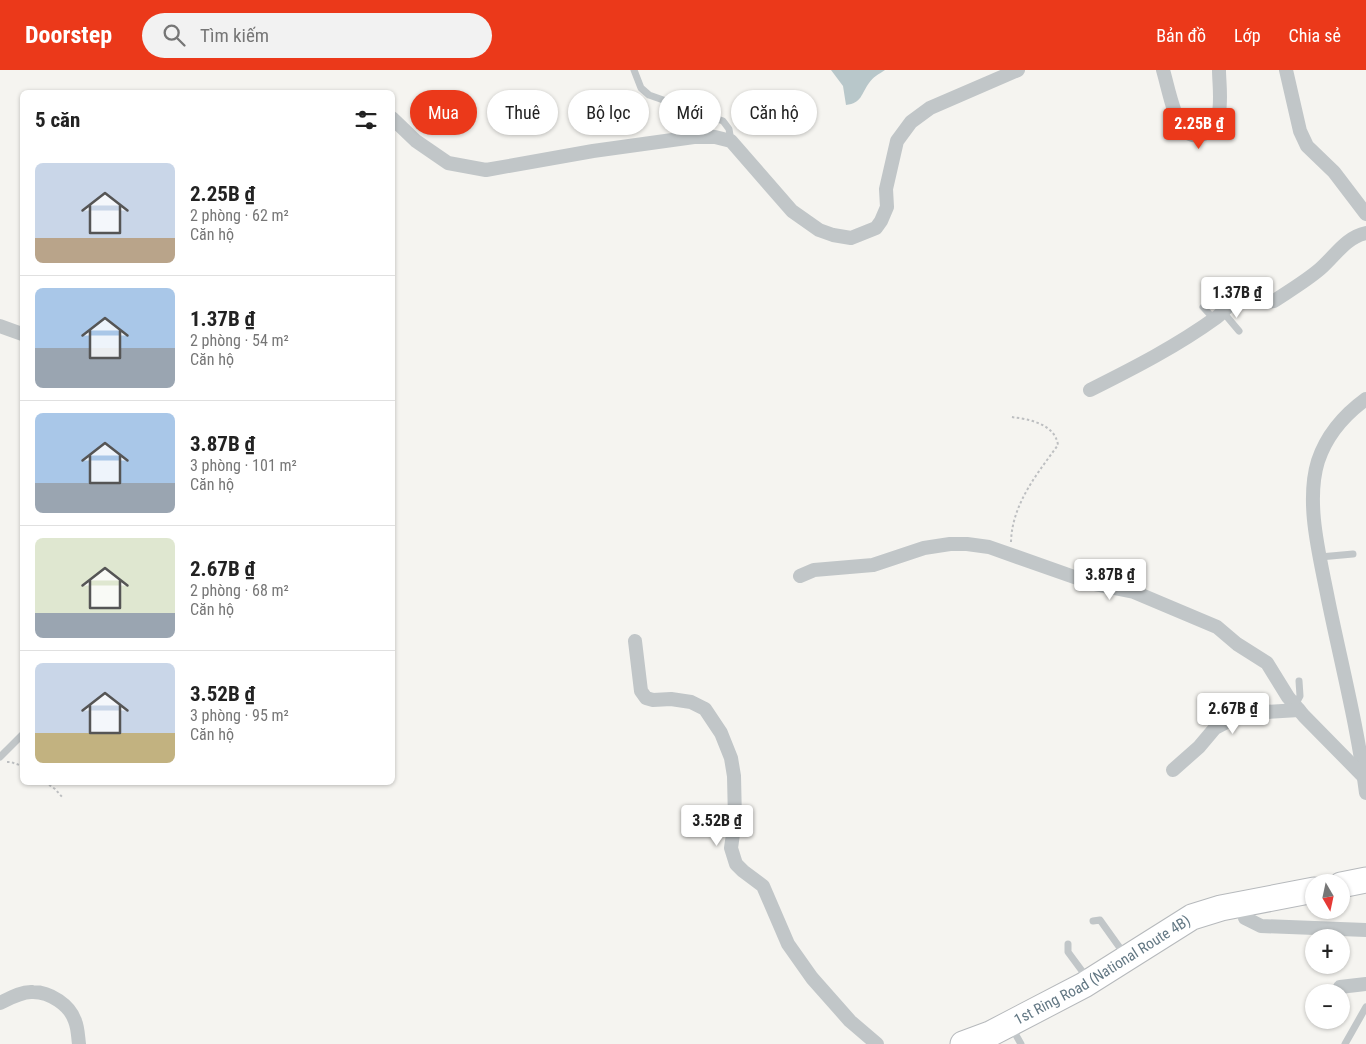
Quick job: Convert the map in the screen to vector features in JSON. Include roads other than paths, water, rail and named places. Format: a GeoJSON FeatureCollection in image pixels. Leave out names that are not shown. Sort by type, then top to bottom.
{"type":"FeatureCollection","features":[{"type":"Feature","properties":{"kind":"highway"},"geometry":{"type":"LineString","coordinates":[[1350,883],[1366,880]]}},
{"type":"Feature","properties":{"kind":"highway"},"geometry":{"type":"LineString","coordinates":[[1244,911],[1305,893]]}},
{"type":"Feature","properties":{"kind":"highway"},"geometry":{"type":"LineString","coordinates":[[1350,899],[1366,896]]}},
{"type":"Feature","properties":{"kind":"highway"},"geometry":{"type":"LineString","coordinates":[[1244,911],[1305,907]]}},
{"type":"Feature","properties":{"kind":"highway","name":"1st Ring Road (National Route 4B)"},"geometry":{"type":"LineString","coordinates":[[1014,1037],[1090,981],[1192,917],[1221,908],[1244,911]]}},
{"type":"Feature","properties":{"kind":"highway","name":"1st Ring Road (National Route 4B)"},"geometry":{"type":"LineString","coordinates":[[963,1044],[990,1034],[1014,1037],[1095,996],[1200,932],[1229,921],[1244,911]]}},
{"type":"Feature","properties":{"kind":"street"},"geometry":{"type":"LineString","coordinates":[[395,121],[416,141],[448,163],[486,170],[593,151],[694,137],[715,137],[731,140],[792,211],[819,230],[851,238],[876,228],[881,221],[887,207],[886,189],[897,141],[911,122],[930,108],[1018,70]]}},
{"type":"Feature","properties":{"kind":"street"},"geometry":{"type":"LineString","coordinates":[[1163,70],[1177,118],[1190,135],[1199,136],[1208,132],[1216,123],[1220,107],[1218,70]]}},
{"type":"Feature","properties":{"kind":"street"},"geometry":{"type":"LineString","coordinates":[[1286,70],[1300,130],[1307,146],[1334,172],[1366,214]]}},
{"type":"Feature","properties":{"kind":"street"},"geometry":{"type":"LineString","coordinates":[[1090,390],[1186,338],[1218,316],[1246,290],[1252,289],[1266,302],[1274,301],[1321,268],[1358,234],[1366,233]]}},
{"type":"Feature","properties":{"kind":"street"},"geometry":{"type":"LineString","coordinates":[[0,326],[20,333]]}},
{"type":"Feature","properties":{"kind":"street"},"geometry":{"type":"LineString","coordinates":[[1366,399],[1350,410],[1334,428],[1323,447],[1318,463],[1313,499],[1315,533],[1366,793]]}},
{"type":"Feature","properties":{"kind":"street"},"geometry":{"type":"LineString","coordinates":[[800,576],[814,570],[873,565],[924,548],[950,544],[989,547],[1094,584],[1134,592],[1217,627],[1237,644],[1267,662],[1297,708],[1364,777]]}},
{"type":"Feature","properties":{"kind":"street"},"geometry":{"type":"LineString","coordinates":[[635,641],[641,691],[646,698],[691,702],[705,709],[721,733],[734,776],[736,820],[731,848],[736,864],[763,886],[788,944],[812,978],[850,1021],[877,1044]]}},
{"type":"Feature","properties":{"kind":"street"},"geometry":{"type":"LineString","coordinates":[[1173,770],[1194,752],[1215,728],[1236,717],[1249,713],[1297,708]]}},
{"type":"Feature","properties":{"kind":"street"},"geometry":{"type":"LineString","coordinates":[[1244,911],[1262,926],[1366,930]]}},
{"type":"Feature","properties":{"kind":"street"},"geometry":{"type":"LineString","coordinates":[[1350,986],[1366,984]]}},
{"type":"Feature","properties":{"kind":"street"},"geometry":{"type":"LineString","coordinates":[[0,1003],[21,993],[33,992],[48,995],[64,1005],[75,1020],[79,1044]]}},
{"type":"Feature","properties":{"kind":"lane"},"geometry":{"type":"LineString","coordinates":[[634,70],[641,88],[649,95],[723,121],[730,130],[731,140]]}},
{"type":"Feature","properties":{"kind":"lane"},"geometry":{"type":"LineString","coordinates":[[1204,307],[1239,330]]}},
{"type":"Feature","properties":{"kind":"lane"},"geometry":{"type":"LineString","coordinates":[[1320,557],[1353,554]]}},
{"type":"Feature","properties":{"kind":"lane"},"geometry":{"type":"LineString","coordinates":[[1297,708],[1300,696],[1299,681]]}},
{"type":"Feature","properties":{"kind":"lane"},"geometry":{"type":"LineString","coordinates":[[3,760],[20,737]]}},
{"type":"Feature","properties":{"kind":"lane"},"geometry":{"type":"LineString","coordinates":[[1093,921],[1100,920],[1127,957]]}},
{"type":"Feature","properties":{"kind":"lane"},"geometry":{"type":"LineString","coordinates":[[1068,944],[1068,952],[1090,981]]}},
{"type":"Feature","properties":{"kind":"lane"},"geometry":{"type":"LineString","coordinates":[[1345,1044],[1366,1008]]}}]}
